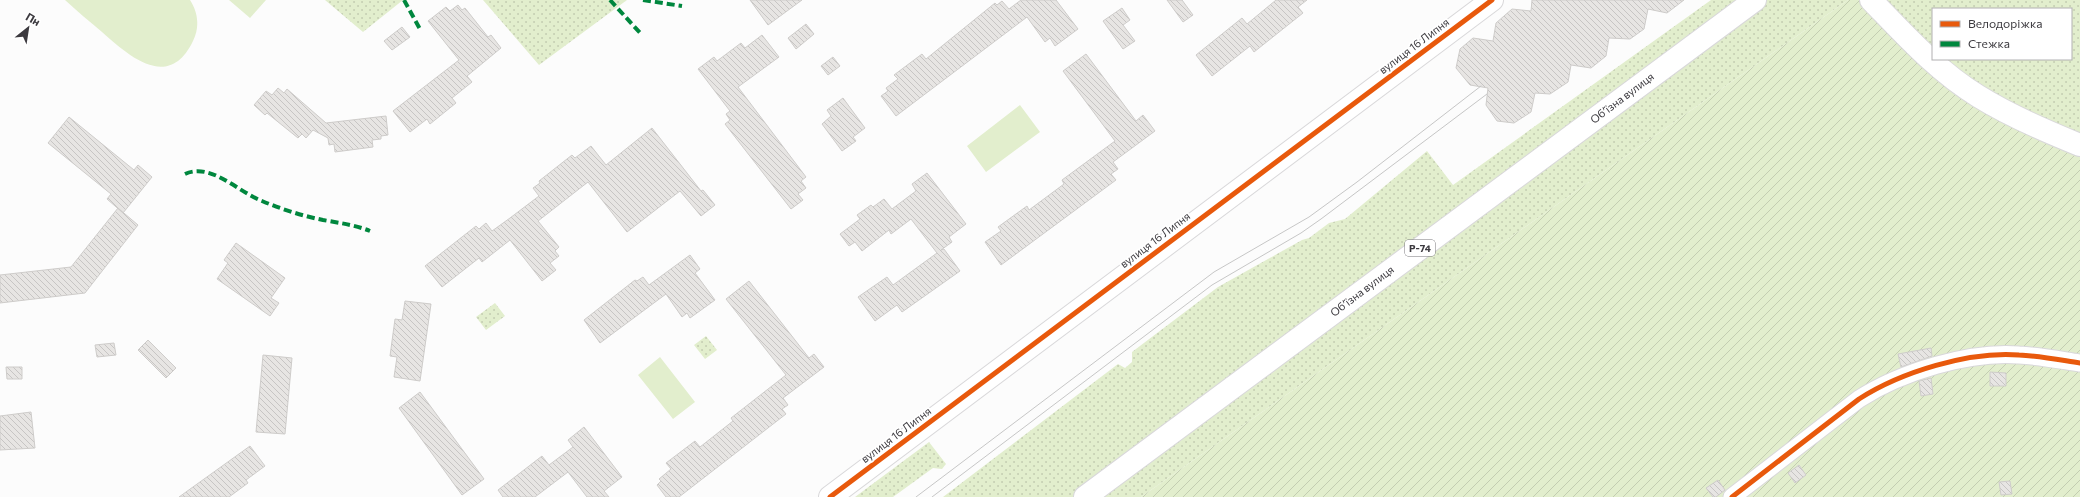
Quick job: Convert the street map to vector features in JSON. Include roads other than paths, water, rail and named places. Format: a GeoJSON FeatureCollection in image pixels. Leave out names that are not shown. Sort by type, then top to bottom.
{"type":"FeatureCollection","features":[{"type":"Feature","properties":{"kind":"main road","name":"вулиця 16 Липня"},"geometry":{"type":"LineString","coordinates":[[830,497],[1492,0]]}},
{"type":"Feature","properties":{"kind":"main road","name":"Обʼїзна вулиця"},"geometry":{"type":"LineString","coordinates":[[1085,497],[1755,0]]}},
{"type":"Feature","properties":{"kind":"main road"},"geometry":{"type":"LineString","coordinates":[[1871,0],[1919,50],[1947,74],[1977,96],[2012,116],[2080,145]]}},
{"type":"Feature","properties":{"kind":"street"},"geometry":{"type":"LineString","coordinates":[[1732,497],[1859,398],[1878,386],[1902,376],[1928,367],[1993,355],[2019,355],[2080,363]]}},
{"type":"Feature","properties":{"kind":"tram line"},"geometry":{"type":"LineString","coordinates":[[916,497],[1214,272],[1309,217],[1357,182],[1481,86]]}},
{"type":"Feature","properties":{"kind":"tram line"},"geometry":{"type":"LineString","coordinates":[[932,497],[1212,285],[1301,233],[1487,94]]}}]}
